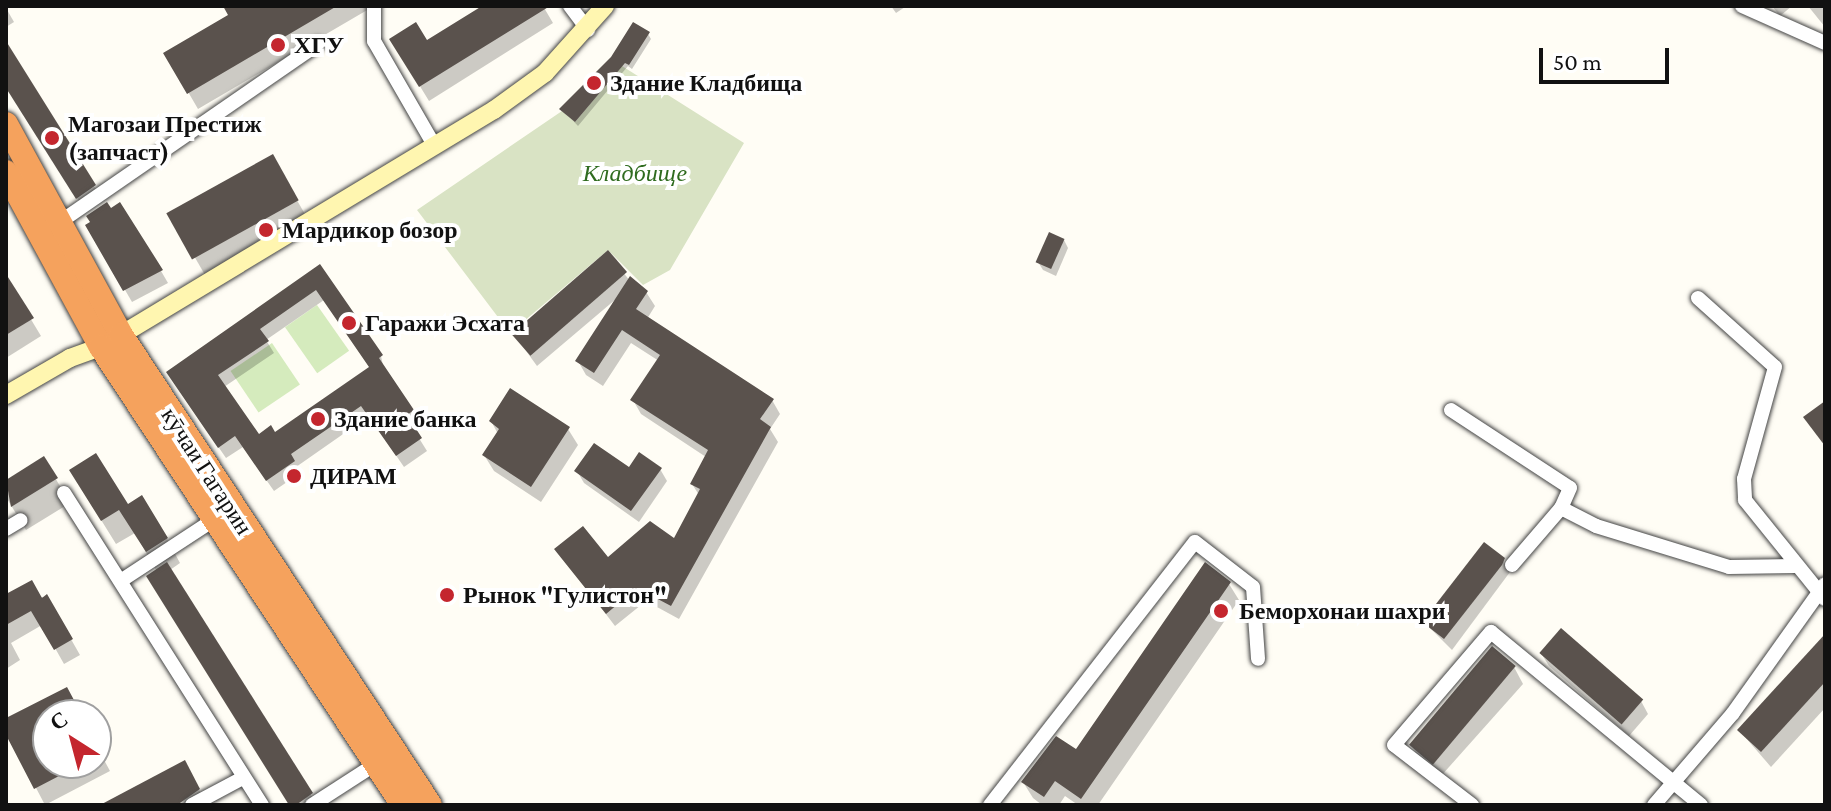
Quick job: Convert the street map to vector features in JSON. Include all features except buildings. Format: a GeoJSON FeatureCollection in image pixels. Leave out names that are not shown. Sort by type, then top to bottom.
{"type":"FeatureCollection","features":[{"type":"Feature","properties":{"kind":"highway","name":"кӯчаи Гагарин"},"geometry":{"type":"LineString","coordinates":[[6,124],[60,222],[111,341],[430,805]]}},
{"type":"Feature","properties":{"kind":"highway","name":"кӯчаи Гагарин"},"geometry":{"type":"LineString","coordinates":[[6,172],[111,341],[215,519],[403,805]]}},
{"type":"Feature","properties":{"kind":"main road"},"geometry":{"type":"LineString","coordinates":[[6,395],[70,358],[111,341],[434,145],[545,73],[588,30],[605,6]]}},
{"type":"Feature","properties":{"kind":"street"},"geometry":{"type":"LineString","coordinates":[[374,6],[374,41],[434,145]]}},
{"type":"Feature","properties":{"kind":"street"},"geometry":{"type":"LineString","coordinates":[[570,6],[588,30]]}},
{"type":"Feature","properties":{"kind":"street"},"geometry":{"type":"LineString","coordinates":[[1742,6],[1825,43]]}},
{"type":"Feature","properties":{"kind":"street"},"geometry":{"type":"LineString","coordinates":[[60,222],[318,44]]}},
{"type":"Feature","properties":{"kind":"street"},"geometry":{"type":"LineString","coordinates":[[1654,805],[1733,713],[1823,592],[1795,566],[1745,500],[1744,479],[1775,367],[1698,298]]}},
{"type":"Feature","properties":{"kind":"street"},"geometry":{"type":"LineString","coordinates":[[1451,410],[1570,488],[1561,508],[1512,565]]}},
{"type":"Feature","properties":{"kind":"street"},"geometry":{"type":"LineString","coordinates":[[64,493],[122,580],[241,779],[262,805]]}},
{"type":"Feature","properties":{"kind":"street"},"geometry":{"type":"LineString","coordinates":[[1561,508],[1596,526],[1729,567],[1795,566]]}},
{"type":"Feature","properties":{"kind":"street"},"geometry":{"type":"LineString","coordinates":[[122,580],[215,519]]}},
{"type":"Feature","properties":{"kind":"street"},"geometry":{"type":"LineString","coordinates":[[6,529],[21,520]]}},
{"type":"Feature","properties":{"kind":"street"},"geometry":{"type":"LineString","coordinates":[[990,805],[1195,542],[1253,587],[1258,659]]}},
{"type":"Feature","properties":{"kind":"street"},"geometry":{"type":"LineString","coordinates":[[1472,805],[1394,745],[1491,632],[1701,805]]}},
{"type":"Feature","properties":{"kind":"street"},"geometry":{"type":"LineString","coordinates":[[312,805],[374,765]]}},
{"type":"Feature","properties":{"kind":"street"},"geometry":{"type":"LineString","coordinates":[[192,805],[241,779]]}},
{"type":"Feature","properties":{"kind":"green space","name":"Кладбище"},"geometry":{"type":"Polygon","coordinates":[[[622,66],[744,143],[670,270],[643,285],[608,250],[510,333],[417,210],[562,111],[575,122],[622,66]]]}},
{"type":"Feature","properties":{"kind":"green space"},"geometry":{"type":"Polygon","coordinates":[[[317,305],[349,351],[317,373],[285,327],[317,305]]]}},
{"type":"Feature","properties":{"kind":"green space"},"geometry":{"type":"Polygon","coordinates":[[[272,343],[300,384],[259,412],[231,371],[272,343]]]}},
{"type":"Feature","properties":{"kind":"place","name":"ХГУ"},"geometry":{"type":"Point","coordinates":[278,45]}},
{"type":"Feature","properties":{"kind":"place","name":"Здание Кладбища"},"geometry":{"type":"Point","coordinates":[594,83]}},
{"type":"Feature","properties":{"kind":"place","name":"Магозаи Престиж (запчаст)"},"geometry":{"type":"Point","coordinates":[52,138]}},
{"type":"Feature","properties":{"kind":"place","name":"Мардикор бозор"},"geometry":{"type":"Point","coordinates":[266,230]}},
{"type":"Feature","properties":{"kind":"place","name":"Гаражи Эсхата"},"geometry":{"type":"Point","coordinates":[349,323]}},
{"type":"Feature","properties":{"kind":"place","name":"Здание банка"},"geometry":{"type":"Point","coordinates":[318,419]}},
{"type":"Feature","properties":{"kind":"place","name":"ДИРАМ"},"geometry":{"type":"Point","coordinates":[294,476]}},
{"type":"Feature","properties":{"kind":"place","name":"Рынок \"Гулистон\""},"geometry":{"type":"Point","coordinates":[447,595]}},
{"type":"Feature","properties":{"kind":"place","name":"Беморхонаи шахри"},"geometry":{"type":"Point","coordinates":[1221,611]}}]}
